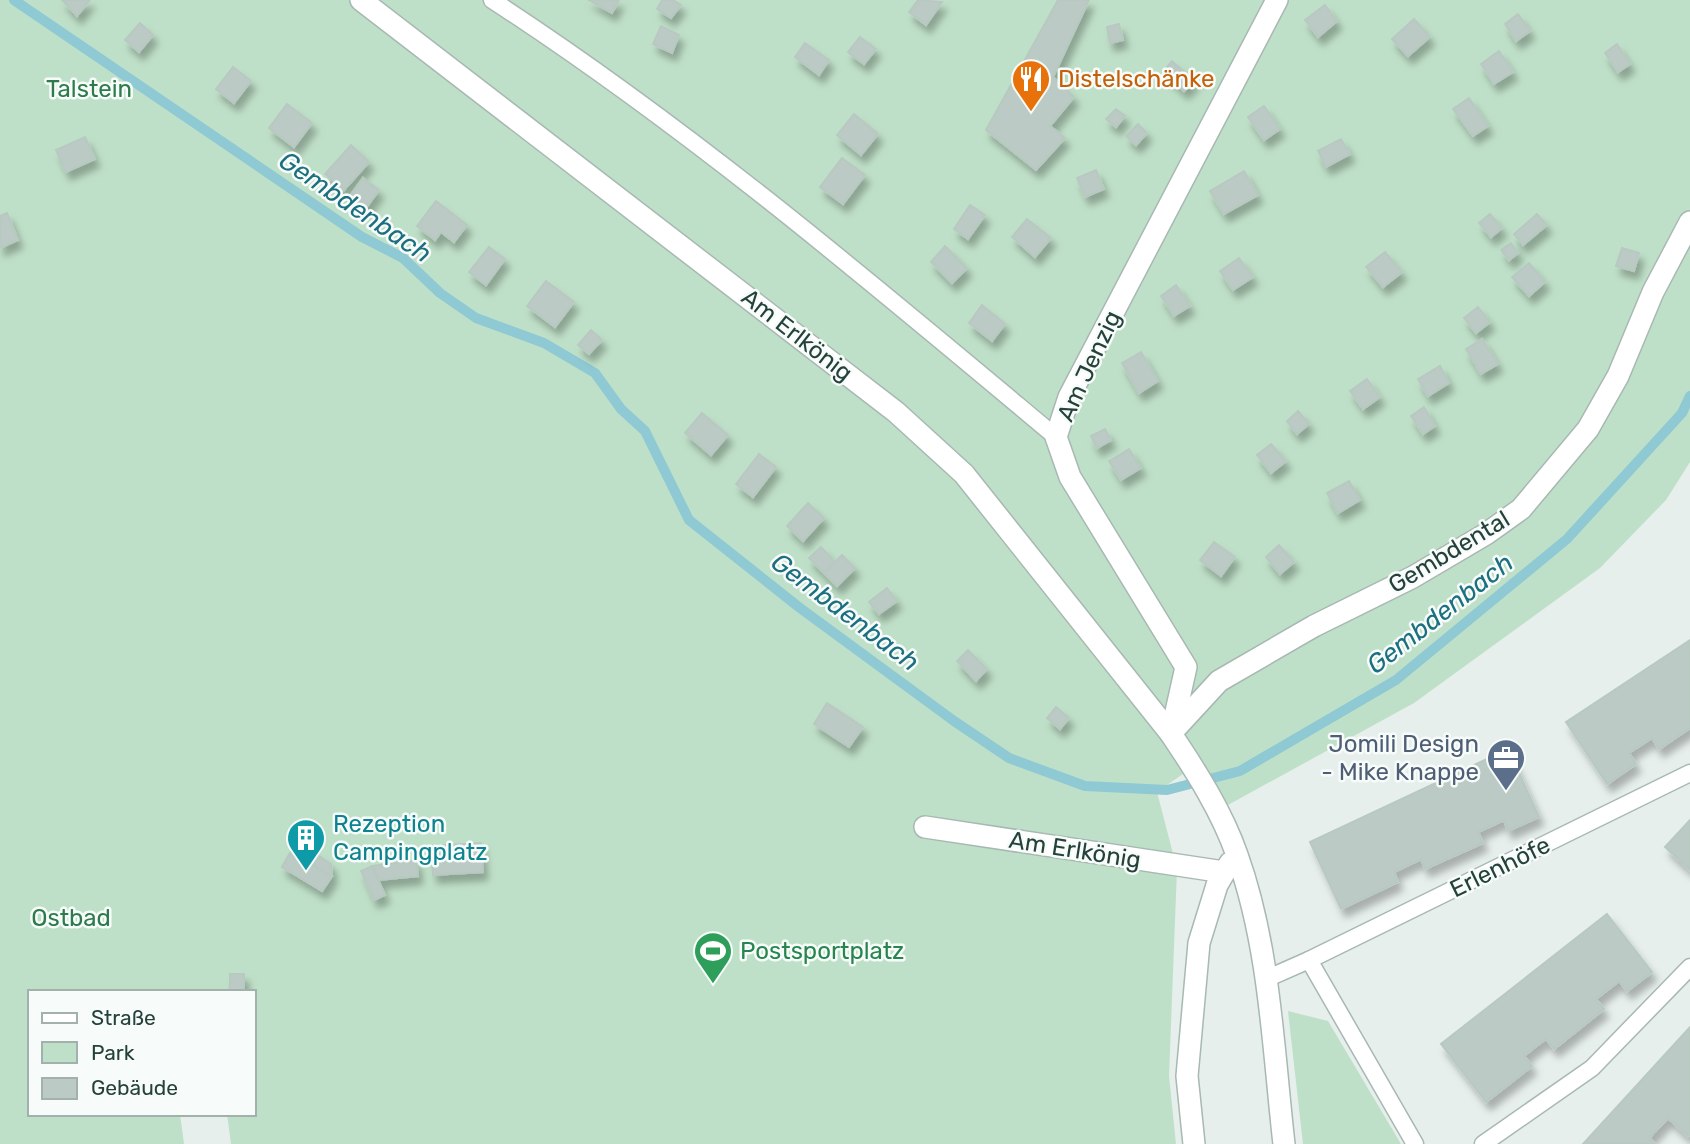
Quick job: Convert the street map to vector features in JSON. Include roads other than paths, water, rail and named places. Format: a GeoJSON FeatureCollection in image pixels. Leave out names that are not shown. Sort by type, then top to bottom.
{"type":"FeatureCollection","features":[{"type":"Feature","properties":{"kind":"street","name":"Am Erlkönig"},"geometry":{"type":"LineString","coordinates":[[361,0],[897,412],[964,474],[1171,734],[1193,767],[1237,854]]}},
{"type":"Feature","properties":{"kind":"street","name":"Am Jenzig"},"geometry":{"type":"LineString","coordinates":[[1171,734],[1186,667],[1070,477],[1056,437],[1069,397],[1277,0]]}},
{"type":"Feature","properties":{"kind":"street","name":"Gembdental"},"geometry":{"type":"LineString","coordinates":[[1171,734],[1219,681],[1314,626],[1413,577],[1486,534],[1521,509],[1588,429],[1618,376],[1653,292],[1690,222]]}},
{"type":"Feature","properties":{"kind":"street","name":"Am Erlkönig"},"geometry":{"type":"LineString","coordinates":[[925,827],[1224,872]]}},
{"type":"Feature","properties":{"kind":"street"},"geometry":{"type":"LineString","coordinates":[[1194,1144],[1187,1076],[1199,943],[1224,872],[1237,854]]}},
{"type":"Feature","properties":{"kind":"street"},"geometry":{"type":"LineString","coordinates":[[1237,854],[1254,913],[1266,979],[1284,1144]]}},
{"type":"Feature","properties":{"kind":"lane"},"geometry":{"type":"LineString","coordinates":[[492,0],[545,34],[720,163],[1056,437]]}},
{"type":"Feature","properties":{"kind":"lane","name":"Erlenhöfe"},"geometry":{"type":"LineString","coordinates":[[1266,979],[1690,773]]}},
{"type":"Feature","properties":{"kind":"lane"},"geometry":{"type":"LineString","coordinates":[[1309,960],[1415,1144]]}},
{"type":"Feature","properties":{"kind":"lane"},"geometry":{"type":"LineString","coordinates":[[1483,1144],[1592,1068],[1690,967]]}},
{"type":"Feature","properties":{"kind":"waterway","name":"Gembdenbach"},"geometry":{"type":"LineString","coordinates":[[14,0],[362,237],[403,258],[440,293],[476,318],[544,343],[595,373],[621,409],[645,431],[689,520],[800,608],[1009,758],[1085,786],[1167,790],[1240,771],[1396,680],[1567,539],[1682,413],[1690,396]]}},
{"type":"Feature","properties":{"kind":"place","name":"Distelschänke"},"geometry":{"type":"Point","coordinates":[1031,113]}},
{"type":"Feature","properties":{"kind":"place","name":"Jomili Design - Mike Knappe"},"geometry":{"type":"Point","coordinates":[1506,792]}},
{"type":"Feature","properties":{"kind":"place","name":"Rezeption Campingplatz"},"geometry":{"type":"Point","coordinates":[306,872]}},
{"type":"Feature","properties":{"kind":"place","name":"Postsportplatz"},"geometry":{"type":"Point","coordinates":[713,985]}},
{"type":"Feature","properties":{"kind":"park label","name":"Talstein"},"geometry":{"type":"Point","coordinates":[89,89]}},
{"type":"Feature","properties":{"kind":"park label","name":"Ostbad"},"geometry":{"type":"Point","coordinates":[71,918]}}]}
